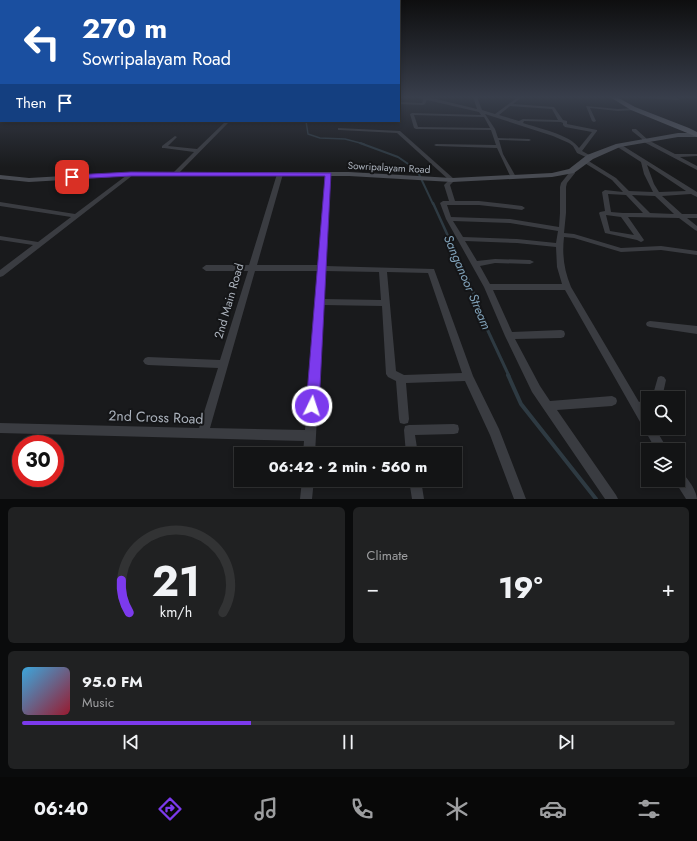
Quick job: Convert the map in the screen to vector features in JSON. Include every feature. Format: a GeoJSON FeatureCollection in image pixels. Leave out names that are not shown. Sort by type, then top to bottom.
{"type":"FeatureCollection","features":[{"type":"Feature","properties":{"kind":"main road"},"geometry":{"type":"LineString","coordinates":[[663,120],[695,133]]}},
{"type":"Feature","properties":{"kind":"main road"},"geometry":{"type":"LineString","coordinates":[[667,120],[695,133]]}},
{"type":"Feature","properties":{"kind":"street"},"geometry":{"type":"LineString","coordinates":[[414,120],[416,128],[493,129]]}},
{"type":"Feature","properties":{"kind":"street"},"geometry":{"type":"LineString","coordinates":[[488,120],[493,129],[499,147],[513,177]]}},
{"type":"Feature","properties":{"kind":"street"},"geometry":{"type":"LineString","coordinates":[[511,120],[566,139],[575,145],[588,159],[614,179],[649,216]]}},
{"type":"Feature","properties":{"kind":"street"},"geometry":{"type":"LineString","coordinates":[[519,123],[523,120]]}},
{"type":"Feature","properties":{"kind":"street"},"geometry":{"type":"LineString","coordinates":[[534,120],[561,121],[565,122],[565,125],[567,126],[595,131],[580,152]]}},
{"type":"Feature","properties":{"kind":"street"},"geometry":{"type":"LineString","coordinates":[[174,175],[227,122]]}},
{"type":"Feature","properties":{"kind":"street"},"geometry":{"type":"LineString","coordinates":[[340,128],[398,132],[452,180],[447,185],[452,202]]}},
{"type":"Feature","properties":{"kind":"street"},"geometry":{"type":"LineString","coordinates":[[634,130],[645,140],[672,156],[697,168]]}},
{"type":"Feature","properties":{"kind":"street","name":"Sowripalayam Road"},"geometry":{"type":"LineString","coordinates":[[0,177],[28,180],[131,174],[328,174],[452,180],[513,177],[552,174],[571,170],[588,159],[618,145],[695,133]]}},
{"type":"Feature","properties":{"kind":"street"},"geometry":{"type":"LineString","coordinates":[[175,137],[164,147],[199,151]]}},
{"type":"Feature","properties":{"kind":"street"},"geometry":{"type":"LineString","coordinates":[[496,139],[529,140]]}},
{"type":"Feature","properties":{"kind":"street"},"geometry":{"type":"LineString","coordinates":[[436,145],[499,147]]}},
{"type":"Feature","properties":{"kind":"street"},"geometry":{"type":"LineString","coordinates":[[618,145],[695,194]]}},
{"type":"Feature","properties":{"kind":"street"},"geometry":{"type":"LineString","coordinates":[[672,156],[697,155]]}},
{"type":"Feature","properties":{"kind":"street"},"geometry":{"type":"LineString","coordinates":[[643,161],[646,176],[656,194],[680,217],[697,229]]}},
{"type":"Feature","properties":{"kind":"street"},"geometry":{"type":"LineString","coordinates":[[571,170],[572,173],[564,184],[563,216],[558,245],[558,262],[567,286],[641,415]]}},
{"type":"Feature","properties":{"kind":"street"},"geometry":{"type":"LineString","coordinates":[[0,274],[131,174]]}},
{"type":"Feature","properties":{"kind":"street","name":"2nd Main Road"},"geometry":{"type":"LineString","coordinates":[[202,434],[280,174]]}},
{"type":"Feature","properties":{"kind":"street"},"geometry":{"type":"LineString","coordinates":[[309,447],[328,174]]}},
{"type":"Feature","properties":{"kind":"street"},"geometry":{"type":"LineString","coordinates":[[608,213],[604,192],[629,194],[695,194]]}},
{"type":"Feature","properties":{"kind":"street"},"geometry":{"type":"LineString","coordinates":[[522,208],[498,204],[443,203],[449,219],[460,240],[488,287],[525,369],[547,406],[612,499]]}},
{"type":"Feature","properties":{"kind":"street"},"geometry":{"type":"LineString","coordinates":[[0,204],[77,216]]}},
{"type":"Feature","properties":{"kind":"street"},"geometry":{"type":"LineString","coordinates":[[639,238],[607,232],[602,213],[680,217],[697,216]]}},
{"type":"Feature","properties":{"kind":"street"},"geometry":{"type":"LineString","coordinates":[[623,215],[646,248]]}},
{"type":"Feature","properties":{"kind":"street"},"geometry":{"type":"LineString","coordinates":[[449,219],[510,221],[561,232],[621,250],[661,248],[697,253]]}},
{"type":"Feature","properties":{"kind":"street"},"geometry":{"type":"LineString","coordinates":[[0,238],[40,244]]}},
{"type":"Feature","properties":{"kind":"street"},"geometry":{"type":"LineString","coordinates":[[460,240],[510,240],[558,245]]}},
{"type":"Feature","properties":{"kind":"street"},"geometry":{"type":"LineString","coordinates":[[475,264],[495,261],[530,262]]}},
{"type":"Feature","properties":{"kind":"street"},"geometry":{"type":"LineString","coordinates":[[206,268],[322,268],[431,271],[468,377],[494,433],[520,499]]}},
{"type":"Feature","properties":{"kind":"street"},"geometry":{"type":"LineString","coordinates":[[383,270],[391,374],[401,378],[468,377]]}},
{"type":"Feature","properties":{"kind":"street"},"geometry":{"type":"LineString","coordinates":[[488,287],[567,286]]}},
{"type":"Feature","properties":{"kind":"street"},"geometry":{"type":"LineString","coordinates":[[320,302],[386,302]]}},
{"type":"Feature","properties":{"kind":"street"},"geometry":{"type":"LineString","coordinates":[[650,324],[697,330]]}},
{"type":"Feature","properties":{"kind":"street"},"geometry":{"type":"LineString","coordinates":[[509,336],[561,334]]}},
{"type":"Feature","properties":{"kind":"street"},"geometry":{"type":"LineString","coordinates":[[148,361],[223,364]]}},
{"type":"Feature","properties":{"kind":"street"},"geometry":{"type":"LineString","coordinates":[[401,378],[404,419]]}},
{"type":"Feature","properties":{"kind":"street"},"geometry":{"type":"LineString","coordinates":[[659,391],[661,380]]}},
{"type":"Feature","properties":{"kind":"street"},"geometry":{"type":"LineString","coordinates":[[547,406],[612,401]]}},
{"type":"Feature","properties":{"kind":"street"},"geometry":{"type":"LineString","coordinates":[[637,408],[641,406]]}},
{"type":"Feature","properties":{"kind":"street","name":"2nd Cross Road"},"geometry":{"type":"LineString","coordinates":[[0,428],[310,436]]}},
{"type":"Feature","properties":{"kind":"street"},"geometry":{"type":"LineString","coordinates":[[411,447],[409,430],[454,429]]}},
{"type":"Feature","properties":{"kind":"street"},"geometry":{"type":"LineString","coordinates":[[306,499],[307,487]]}},
{"type":"Feature","properties":{"kind":"street"},"geometry":{"type":"LineString","coordinates":[[417,487],[418,499]]}},
{"type":"Feature","properties":{"kind":"street"},"geometry":{"type":"LineString","coordinates":[[685,487],[693,499]]}},
{"type":"Feature","properties":{"kind":"waterway","name":"Sanganoor Stream"},"geometry":{"type":"LineString","coordinates":[[306,122],[308,134],[320,138],[345,139],[364,144]]}},
{"type":"Feature","properties":{"kind":"waterway","name":"Sanganoor Stream"},"geometry":{"type":"LineString","coordinates":[[360,143],[398,157],[417,170],[433,204]]}},
{"type":"Feature","properties":{"kind":"waterway","name":"Sanganoor Stream"},"geometry":{"type":"LineString","coordinates":[[433,203],[468,280]]}},
{"type":"Feature","properties":{"kind":"waterway","name":"Sanganoor Stream"},"geometry":{"type":"LineString","coordinates":[[468,279],[488,331],[509,376]]}},
{"type":"Feature","properties":{"kind":"waterway","name":"Sanganoor Stream"},"geometry":{"type":"LineString","coordinates":[[508,375],[521,404],[596,499]]}},
{"type":"Feature","properties":{"kind":"route"},"geometry":{"type":"LineString","coordinates":[[72,177],[131,174],[328,174],[312,406]]}}]}
